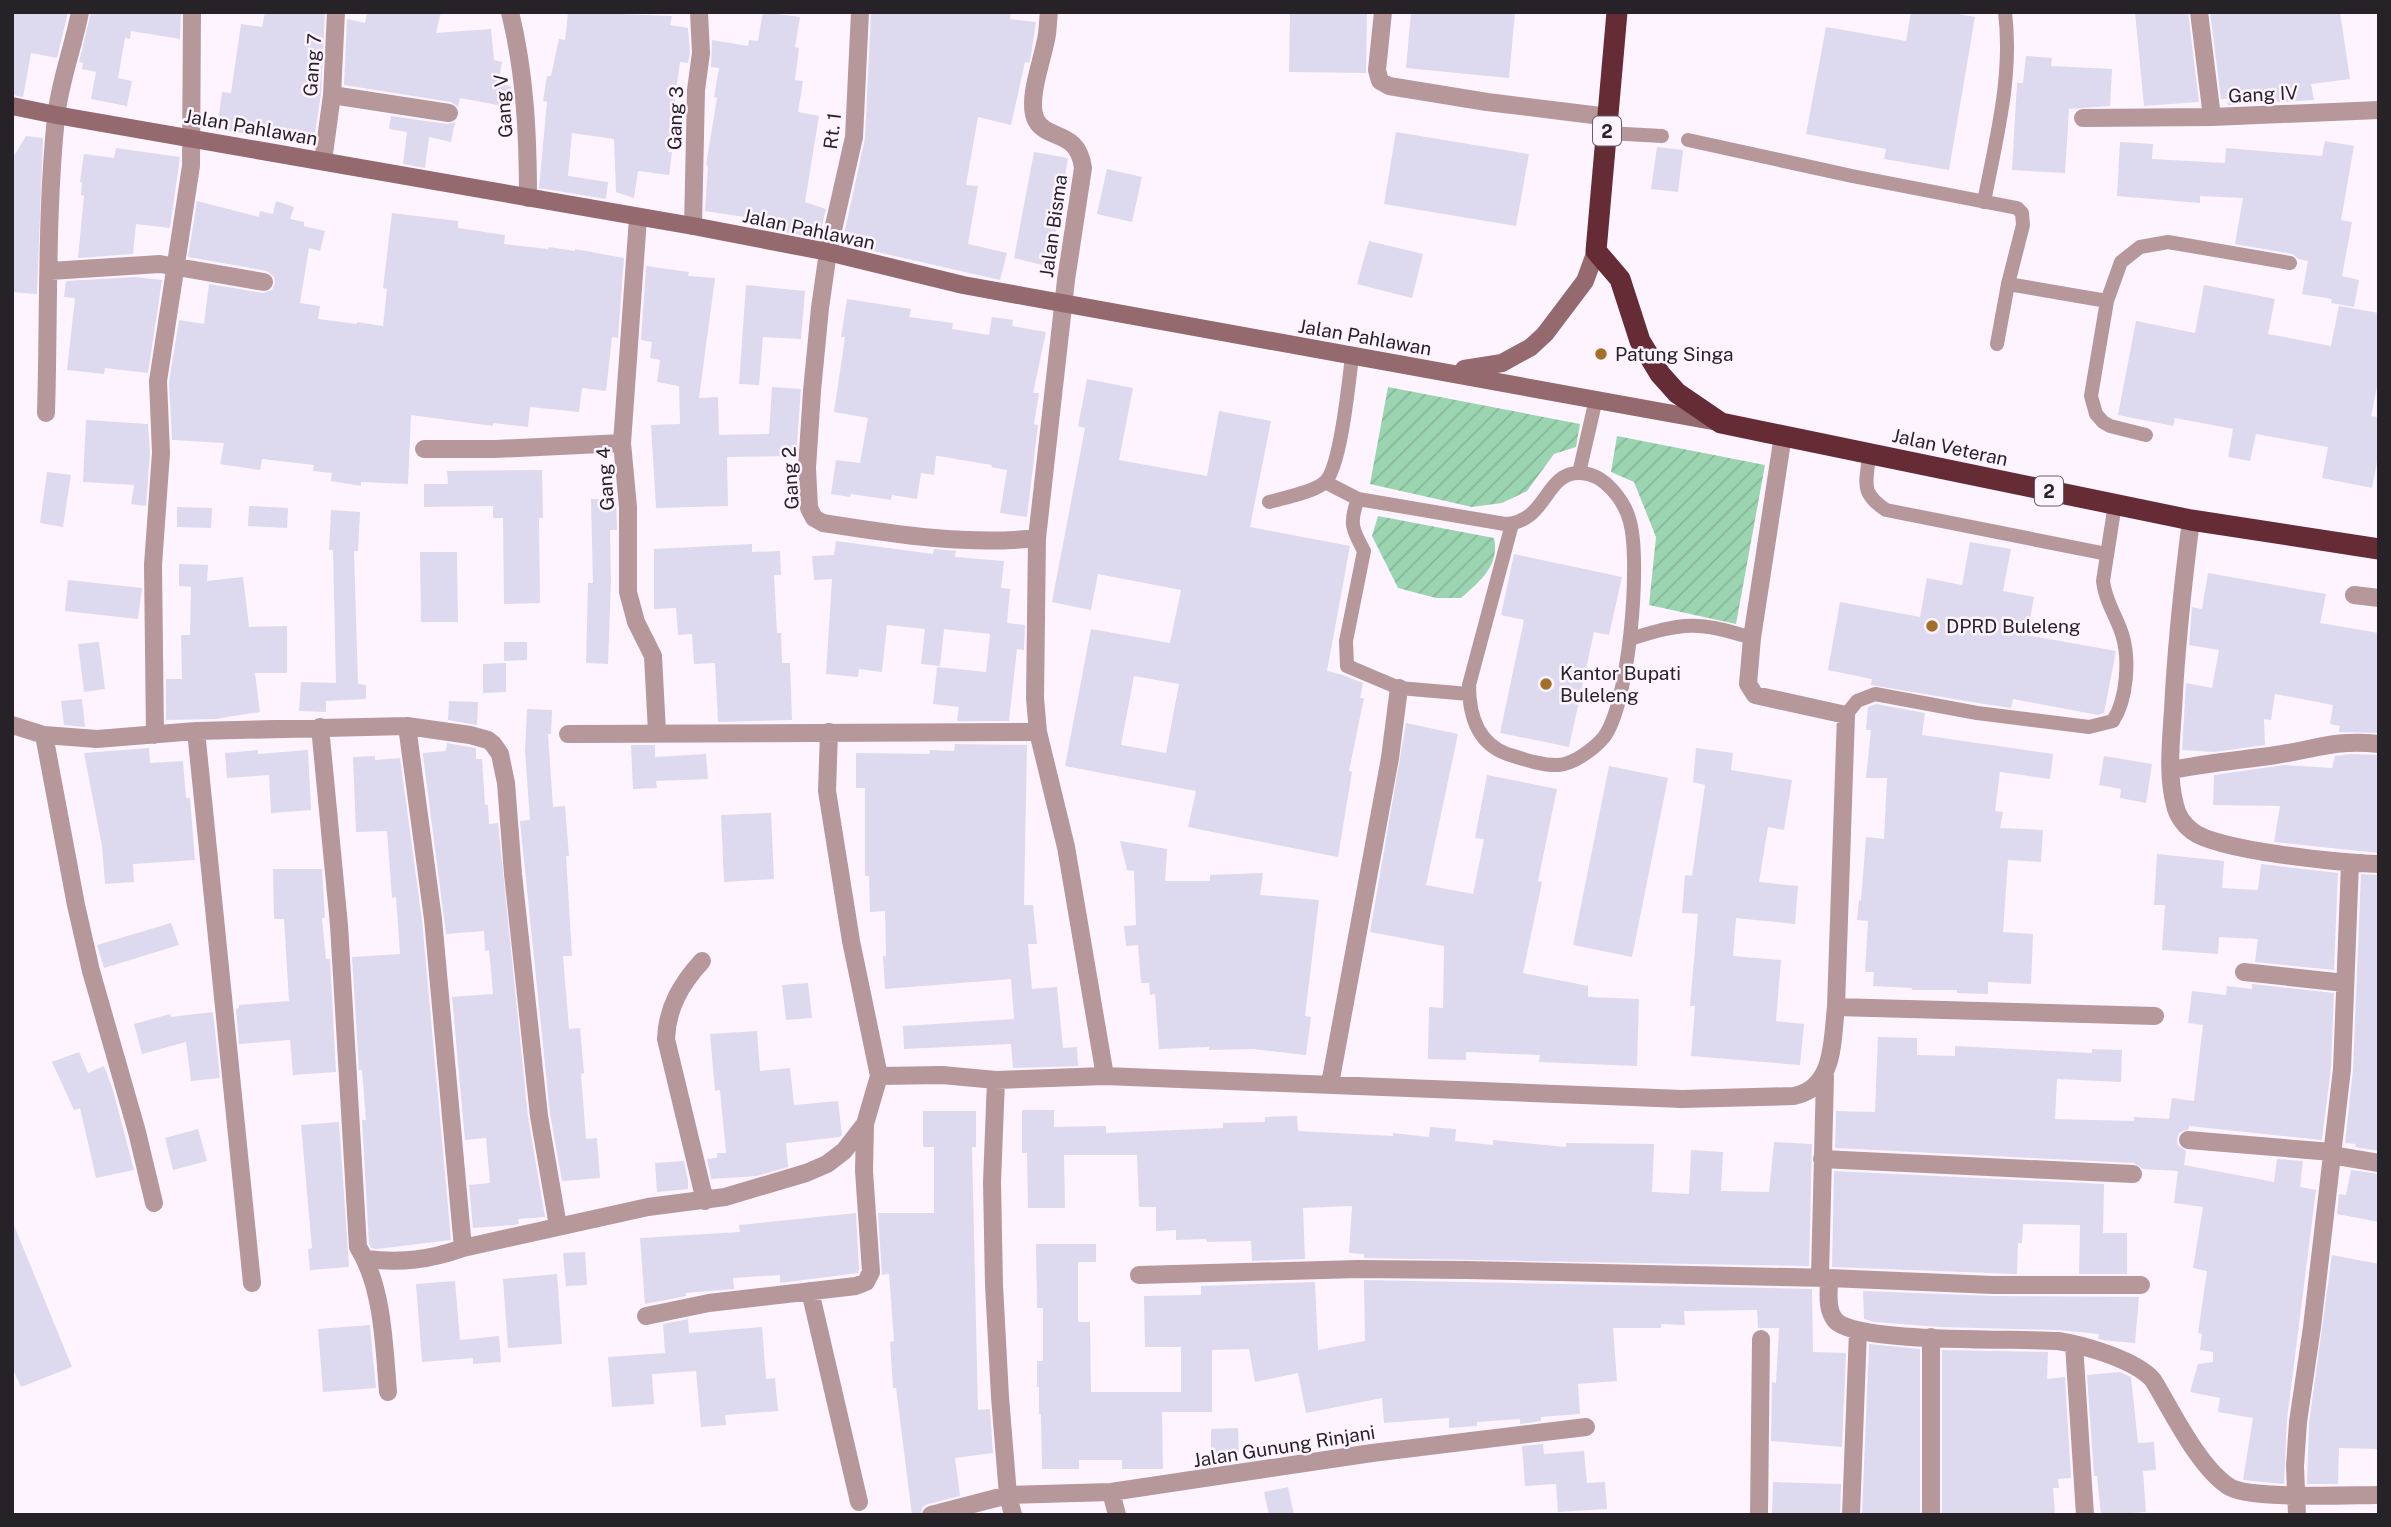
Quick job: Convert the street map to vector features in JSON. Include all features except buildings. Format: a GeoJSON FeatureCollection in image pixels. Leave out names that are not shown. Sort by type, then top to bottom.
{"type":"FeatureCollection","features":[{"type":"Feature","properties":{"kind":"highway","name":"2"},"geometry":{"type":"LineString","coordinates":[[1617,12],[1596,251],[1620,279],[1640,341],[1660,374],[1677,393],[1721,423]]}},
{"type":"Feature","properties":{"kind":"highway","name":"Jalan Veteran"},"geometry":{"type":"LineString","coordinates":[[1721,423],[2191,520],[2379,550]]}},
{"type":"Feature","properties":{"kind":"main road","name":"Jalan Pahlawan"},"geometry":{"type":"LineString","coordinates":[[12,106],[56,116],[190,137],[693,226],[828,252],[963,285],[1596,399]]}},
{"type":"Feature","properties":{"kind":"main road"},"geometry":{"type":"LineString","coordinates":[[1439,371],[1488,367],[1502,363],[1531,347],[1545,334],[1585,282],[1596,251]]}},
{"type":"Feature","properties":{"kind":"main road","name":"Jalan Veteran"},"geometry":{"type":"LineString","coordinates":[[1596,399],[1721,423]]}},
{"type":"Feature","properties":{"kind":"street"},"geometry":{"type":"LineString","coordinates":[[46,413],[51,191],[56,116],[80,12]]}},
{"type":"Feature","properties":{"kind":"street"},"geometry":{"type":"LineString","coordinates":[[155,735],[153,565],[161,453],[158,382],[191,166],[192,12]]}},
{"type":"Feature","properties":{"kind":"street","name":"Gang 7"},"geometry":{"type":"LineString","coordinates":[[323,161],[331,95],[336,12]]}},
{"type":"Feature","properties":{"kind":"street","name":"Gang V"},"geometry":{"type":"LineString","coordinates":[[510,12],[522,69],[528,198]]}},
{"type":"Feature","properties":{"kind":"street","name":"Gang 3"},"geometry":{"type":"LineString","coordinates":[[693,226],[696,90],[701,53],[699,12]]}},
{"type":"Feature","properties":{"kind":"street","name":"Rt. 1"},"geometry":{"type":"LineString","coordinates":[[828,252],[854,136],[860,12]]}},
{"type":"Feature","properties":{"kind":"street","name":"Jalan Bisma"},"geometry":{"type":"LineString","coordinates":[[1049,12],[1048,33],[1033,102],[1036,120],[1041,126],[1075,146],[1081,155],[1083,168],[1063,303]]}},
{"type":"Feature","properties":{"kind":"street"},"geometry":{"type":"LineString","coordinates":[[1383,12],[1377,70],[1380,81],[1389,86],[1608,125]]}},
{"type":"Feature","properties":{"kind":"street","name":"Gang IV"},"geometry":{"type":"LineString","coordinates":[[2199,12],[2212,117],[2379,110]]}},
{"type":"Feature","properties":{"kind":"street"},"geometry":{"type":"LineString","coordinates":[[331,95],[449,113]]}},
{"type":"Feature","properties":{"kind":"street"},"geometry":{"type":"LineString","coordinates":[[2082,118],[2212,117]]}},
{"type":"Feature","properties":{"kind":"street","name":"Gang 4"},"geometry":{"type":"LineString","coordinates":[[638,218],[622,443],[628,507],[628,592],[636,622],[653,656],[657,732]]}},
{"type":"Feature","properties":{"kind":"street","name":"Gang 2"},"geometry":{"type":"LineString","coordinates":[[828,252],[820,308],[807,468],[809,508],[814,518],[823,523],[905,536],[1013,541],[1037,538]]}},
{"type":"Feature","properties":{"kind":"street"},"geometry":{"type":"LineString","coordinates":[[50,271],[160,264],[264,282]]}},
{"type":"Feature","properties":{"kind":"street"},"geometry":{"type":"LineString","coordinates":[[1063,303],[1037,538],[1035,642],[1038,732],[1066,847],[1105,1076]]}},
{"type":"Feature","properties":{"kind":"street"},"geometry":{"type":"LineString","coordinates":[[1783,435],[1747,676],[1750,691],[1755,695],[1846,715],[1836,1007],[1825,1076],[1822,1158],[1824,1278],[1835,1320],[1842,1326],[1858,1331],[2074,1343],[2144,1371],[2153,1380],[2202,1460],[2214,1475],[2236,1491],[2266,1495],[2379,1495]]}},
{"type":"Feature","properties":{"kind":"street"},"geometry":{"type":"LineString","coordinates":[[424,449],[495,449],[622,443]]}},
{"type":"Feature","properties":{"kind":"street"},"geometry":{"type":"LineString","coordinates":[[2191,520],[2184,572],[2170,754],[2175,809],[2182,821],[2204,839],[2280,854],[2379,864]]}},
{"type":"Feature","properties":{"kind":"street"},"geometry":{"type":"LineString","coordinates":[[2354,595],[2379,598]]}},
{"type":"Feature","properties":{"kind":"street"},"geometry":{"type":"LineString","coordinates":[[1330,1084],[1390,758],[1399,688]]}},
{"type":"Feature","properties":{"kind":"street"},"geometry":{"type":"LineString","coordinates":[[12,725],[44,735],[97,739],[196,731],[407,726],[488,740],[500,754],[506,783],[539,1116],[558,1226]]}},
{"type":"Feature","properties":{"kind":"street"},"geometry":{"type":"LineString","coordinates":[[407,726],[431,907],[463,1248]]}},
{"type":"Feature","properties":{"kind":"street"},"geometry":{"type":"LineString","coordinates":[[320,727],[339,925],[358,1247],[366,1259],[383,1325],[388,1392]]}},
{"type":"Feature","properties":{"kind":"street"},"geometry":{"type":"LineString","coordinates":[[196,731],[252,1283]]}},
{"type":"Feature","properties":{"kind":"street"},"geometry":{"type":"LineString","coordinates":[[646,1316],[709,1303],[856,1286],[866,1282],[871,1272],[864,1171],[865,1124],[879,1076],[851,941],[827,791],[829,732]]}},
{"type":"Feature","properties":{"kind":"street"},"geometry":{"type":"LineString","coordinates":[[568,734],[1038,732]]}},
{"type":"Feature","properties":{"kind":"street"},"geometry":{"type":"LineString","coordinates":[[44,735],[91,971],[137,1132],[154,1203]]}},
{"type":"Feature","properties":{"kind":"street"},"geometry":{"type":"LineString","coordinates":[[2172,770],[2277,755],[2332,743],[2353,741],[2379,744]]}},
{"type":"Feature","properties":{"kind":"street"},"geometry":{"type":"LineString","coordinates":[[2297,1515],[2295,1494],[2298,1422],[2312,1327],[2342,1069],[2350,863]]}},
{"type":"Feature","properties":{"kind":"street"},"geometry":{"type":"LineString","coordinates":[[702,961],[676,996],[667,1018],[666,1039],[705,1201]]}},
{"type":"Feature","properties":{"kind":"street"},"geometry":{"type":"LineString","coordinates":[[2244,972],[2345,983]]}},
{"type":"Feature","properties":{"kind":"street"},"geometry":{"type":"LineString","coordinates":[[1836,1007],[2155,1016]]}},
{"type":"Feature","properties":{"kind":"street"},"geometry":{"type":"LineString","coordinates":[[879,1076],[942,1075],[996,1080],[1105,1076],[1682,1099],[1794,1096],[1814,1088],[1825,1076]]}},
{"type":"Feature","properties":{"kind":"street"},"geometry":{"type":"LineString","coordinates":[[996,1080],[992,1182],[996,1347],[1008,1495],[1013,1515]]}},
{"type":"Feature","properties":{"kind":"street"},"geometry":{"type":"LineString","coordinates":[[366,1259],[393,1262],[435,1258],[463,1248],[558,1226],[648,1207],[705,1201],[806,1173],[827,1164],[844,1151],[865,1124]]}},
{"type":"Feature","properties":{"kind":"street"},"geometry":{"type":"LineString","coordinates":[[2188,1140],[2331,1154],[2379,1163]]}},
{"type":"Feature","properties":{"kind":"street"},"geometry":{"type":"LineString","coordinates":[[1822,1158],[2133,1174]]}},
{"type":"Feature","properties":{"kind":"street"},"geometry":{"type":"LineString","coordinates":[[1139,1275],[1371,1269],[1824,1278],[1954,1284],[2141,1285]]}},
{"type":"Feature","properties":{"kind":"street"},"geometry":{"type":"LineString","coordinates":[[810,1291],[859,1502]]}},
{"type":"Feature","properties":{"kind":"street"},"geometry":{"type":"LineString","coordinates":[[1851,1515],[1858,1331]]}},
{"type":"Feature","properties":{"kind":"street"},"geometry":{"type":"LineString","coordinates":[[1931,1337],[1931,1515]]}},
{"type":"Feature","properties":{"kind":"street"},"geometry":{"type":"LineString","coordinates":[[1759,1515],[1761,1339]]}},
{"type":"Feature","properties":{"kind":"street"},"geometry":{"type":"LineString","coordinates":[[2074,1343],[2085,1515]]}},
{"type":"Feature","properties":{"kind":"street","name":"Jalan Gunung Rinjani"},"geometry":{"type":"LineString","coordinates":[[932,1515],[1008,1495],[1111,1492],[1372,1453],[1586,1427]]}},
{"type":"Feature","properties":{"kind":"street"},"geometry":{"type":"LineString","coordinates":[[1111,1492],[1116,1515]]}},
{"type":"Feature","properties":{"kind":"lane"},"geometry":{"type":"LineString","coordinates":[[1984,202],[2008,69],[2005,12]]}},
{"type":"Feature","properties":{"kind":"lane"},"geometry":{"type":"LineString","coordinates":[[1608,125],[1662,136]]}},
{"type":"Feature","properties":{"kind":"lane"},"geometry":{"type":"LineString","coordinates":[[1688,140],[2017,208],[2022,213],[2023,225],[1997,344]]}},
{"type":"Feature","properties":{"kind":"lane"},"geometry":{"type":"LineString","coordinates":[[2146,435],[2110,426],[2096,414],[2092,405],[2091,396],[2107,300],[2121,262],[2140,247],[2168,242],[2290,262]]}},
{"type":"Feature","properties":{"kind":"lane"},"geometry":{"type":"LineString","coordinates":[[2008,284],[2107,300]]}},
{"type":"Feature","properties":{"kind":"lane"},"geometry":{"type":"LineString","coordinates":[[1269,502],[1325,482],[1331,472],[1352,356]]}},
{"type":"Feature","properties":{"kind":"lane"},"geometry":{"type":"LineString","coordinates":[[1579,473],[1596,399]]}},
{"type":"Feature","properties":{"kind":"lane"},"geometry":{"type":"LineString","coordinates":[[1869,454],[1866,490],[1872,500],[1886,510],[2107,554]]}},
{"type":"Feature","properties":{"kind":"lane"},"geometry":{"type":"LineString","coordinates":[[1325,482],[1358,499],[1467,519],[1512,524],[1529,518],[1560,479],[1579,473],[1597,478],[1615,494],[1627,512],[1631,525],[1634,609],[1615,712],[1605,735],[1589,751],[1559,765],[1500,751],[1482,738],[1474,721],[1469,685],[1512,524]]}},
{"type":"Feature","properties":{"kind":"lane"},"geometry":{"type":"LineString","coordinates":[[1358,499],[1352,516],[1353,532],[1364,551],[1346,641],[1347,666],[1399,688],[1469,694]]}},
{"type":"Feature","properties":{"kind":"lane"},"geometry":{"type":"LineString","coordinates":[[1846,715],[1857,701],[1875,694],[1966,711],[2089,727],[2113,721],[2123,699],[2124,646],[2122,634],[2104,594],[2104,567],[2115,505]]}},
{"type":"Feature","properties":{"kind":"lane"},"geometry":{"type":"LineString","coordinates":[[1630,639],[1672,626],[1697,624],[1752,638]]}},
{"type":"Feature","properties":{"kind":"green space"},"geometry":{"type":"Polygon","coordinates":[[[1388,387],[1580,424],[1576,447],[1554,454],[1527,491],[1502,503],[1472,507],[1370,484],[1388,387]]]}},
{"type":"Feature","properties":{"kind":"green space"},"geometry":{"type":"Polygon","coordinates":[[[1617,436],[1765,465],[1736,624],[1649,605],[1656,537],[1634,482],[1611,472],[1617,436]]]}},
{"type":"Feature","properties":{"kind":"green space"},"geometry":{"type":"Polygon","coordinates":[[[1378,516],[1494,538],[1491,565],[1461,598],[1436,598],[1398,588],[1372,536],[1378,516]]]}},
{"type":"Feature","properties":{"kind":"place","name":"Patung Singa"},"geometry":{"type":"Point","coordinates":[1601,354]}},
{"type":"Feature","properties":{"kind":"place","name":"DPRD Buleleng"},"geometry":{"type":"Point","coordinates":[1932,626]}},
{"type":"Feature","properties":{"kind":"place","name":"Kantor Bupati Buleleng"},"geometry":{"type":"Point","coordinates":[1546,684]}}]}
